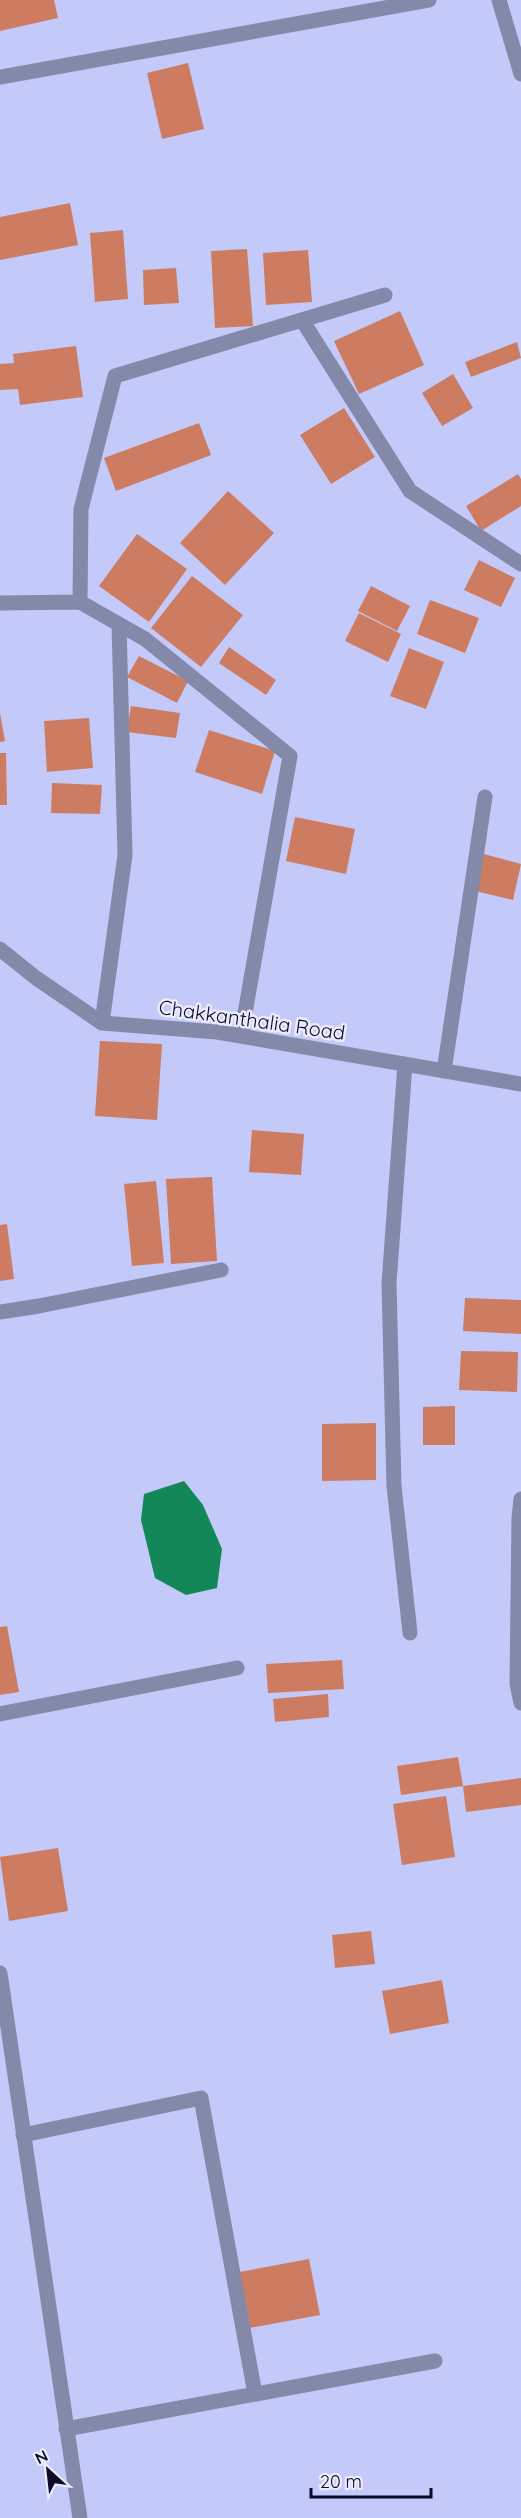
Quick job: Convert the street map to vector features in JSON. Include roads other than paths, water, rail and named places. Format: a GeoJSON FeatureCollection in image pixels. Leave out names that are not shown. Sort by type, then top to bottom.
{"type":"FeatureCollection","features":[{"type":"Feature","properties":{"kind":"street"},"geometry":{"type":"LineString","coordinates":[[0,77],[429,0]]}},
{"type":"Feature","properties":{"kind":"street"},"geometry":{"type":"LineString","coordinates":[[499,0],[521,74]]}},
{"type":"Feature","properties":{"kind":"street"},"geometry":{"type":"LineString","coordinates":[[80,602],[81,509],[115,376],[385,295]]}},
{"type":"Feature","properties":{"kind":"street"},"geometry":{"type":"LineString","coordinates":[[302,320],[410,491],[521,564]]}},
{"type":"Feature","properties":{"kind":"street"},"geometry":{"type":"LineString","coordinates":[[0,603],[80,602],[145,639],[290,756],[241,1036]]}},
{"type":"Feature","properties":{"kind":"street"},"geometry":{"type":"LineString","coordinates":[[102,1023],[125,855],[119,624]]}},
{"type":"Feature","properties":{"kind":"street"},"geometry":{"type":"LineString","coordinates":[[444,1071],[484,797]]}},
{"type":"Feature","properties":{"kind":"street","name":"Chakkanthalia Road"},"geometry":{"type":"LineString","coordinates":[[0,949],[36,978],[102,1023],[217,1032],[521,1084]]}},
{"type":"Feature","properties":{"kind":"street"},"geometry":{"type":"LineString","coordinates":[[405,1064],[389,1282],[394,1486],[410,1633]]}},
{"type":"Feature","properties":{"kind":"street"},"geometry":{"type":"LineString","coordinates":[[0,1312],[221,1270]]}},
{"type":"Feature","properties":{"kind":"street"},"geometry":{"type":"LineString","coordinates":[[521,1499],[517,1684],[521,1703]]}},
{"type":"Feature","properties":{"kind":"street"},"geometry":{"type":"LineString","coordinates":[[0,1714],[237,1668]]}},
{"type":"Feature","properties":{"kind":"street"},"geometry":{"type":"LineString","coordinates":[[0,1973],[80,2518]]}},
{"type":"Feature","properties":{"kind":"street"},"geometry":{"type":"LineString","coordinates":[[23,2135],[201,2098],[255,2394]]}},
{"type":"Feature","properties":{"kind":"street"},"geometry":{"type":"LineString","coordinates":[[66,2429],[435,2361]]}}]}
